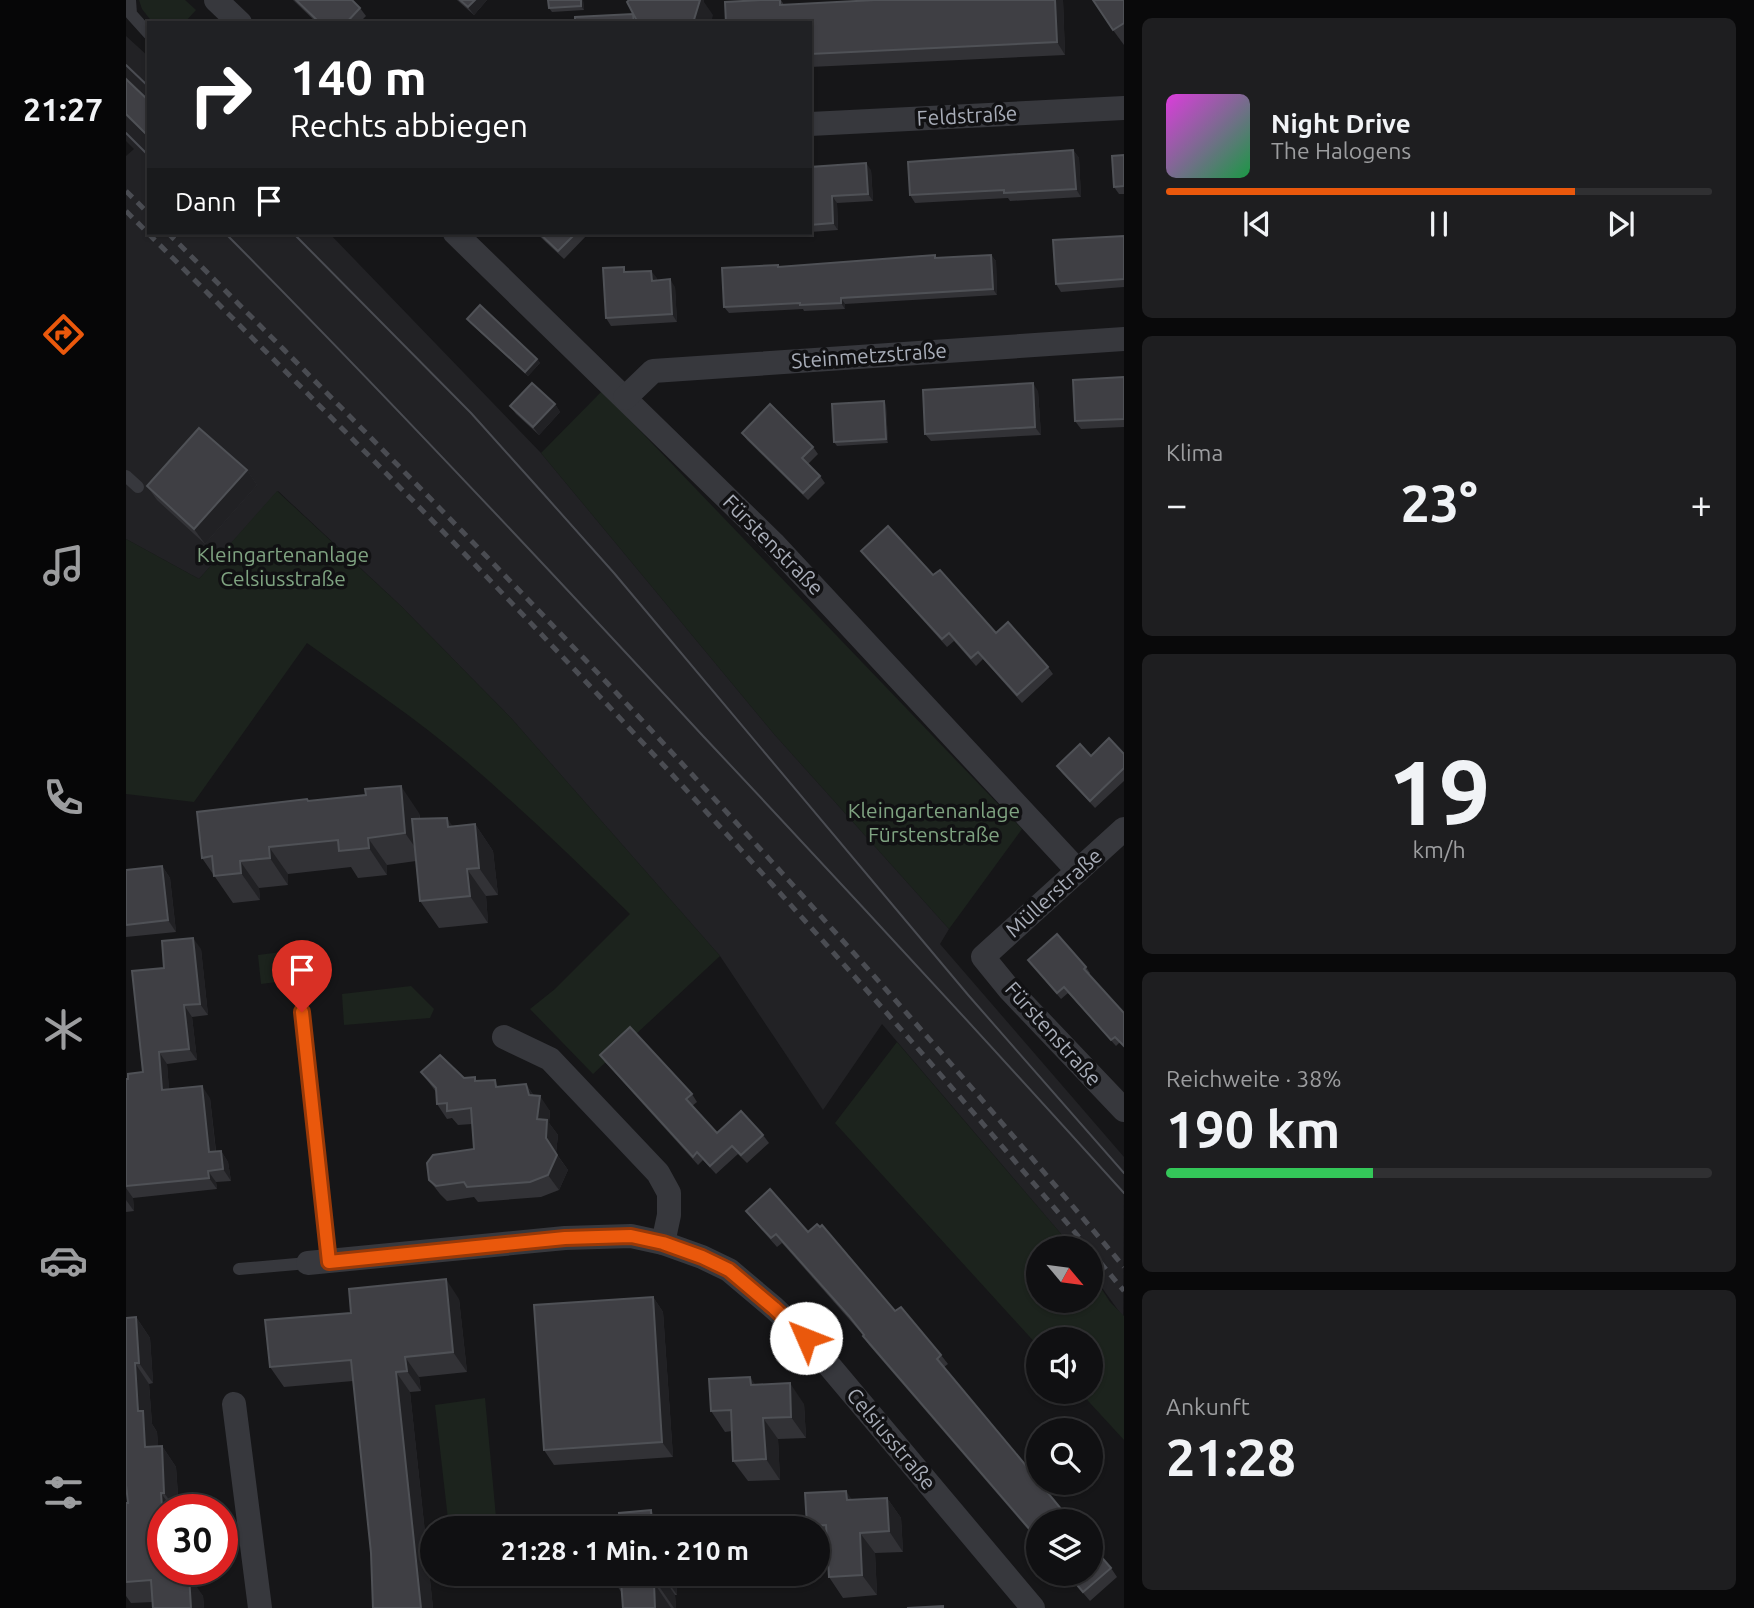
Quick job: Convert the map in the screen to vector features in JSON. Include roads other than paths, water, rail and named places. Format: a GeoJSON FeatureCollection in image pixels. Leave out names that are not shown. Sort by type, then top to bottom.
{"type":"FeatureCollection","features":[{"type":"Feature","properties":{"kind":"street"},"geometry":{"type":"LineString","coordinates":[[216,0],[238,21]]}},
{"type":"Feature","properties":{"kind":"street","name":"Feldstraße"},"geometry":{"type":"LineString","coordinates":[[812,124],[1124,108]]}},
{"type":"Feature","properties":{"kind":"street","name":"Fürstenstraße"},"geometry":{"type":"LineString","coordinates":[[457,235],[773,543],[1077,871]]}},
{"type":"Feature","properties":{"kind":"street","name":"Steinmetzstraße"},"geometry":{"type":"LineString","coordinates":[[625,398],[653,371],[1124,339]]}},
{"type":"Feature","properties":{"kind":"street","name":"Müllerstraße"},"geometry":{"type":"LineString","coordinates":[[984,957],[1124,829]]}},
{"type":"Feature","properties":{"kind":"street","name":"Fürstenstraße"},"geometry":{"type":"LineString","coordinates":[[984,957],[1009,989],[1124,1110]]}},
{"type":"Feature","properties":{"kind":"street"},"geometry":{"type":"LineString","coordinates":[[504,1037],[550,1059],[658,1173],[669,1193],[669,1215],[663,1243]]}},
{"type":"Feature","properties":{"kind":"street","name":"Celsiusstraße"},"geometry":{"type":"LineString","coordinates":[[318,1262],[565,1238],[631,1236],[663,1243],[729,1270],[806,1338],[1033,1608]]}},
{"type":"Feature","properties":{"kind":"street"},"geometry":{"type":"LineString","coordinates":[[234,1404],[260,1608]]}},
{"type":"Feature","properties":{"kind":"lane"},"geometry":{"type":"LineString","coordinates":[[130,0],[131,14],[147,32]]}},
{"type":"Feature","properties":{"kind":"lane"},"geometry":{"type":"LineString","coordinates":[[126,476],[138,487]]}},
{"type":"Feature","properties":{"kind":"lane"},"geometry":{"type":"LineString","coordinates":[[302,1012],[318,1262]]}},
{"type":"Feature","properties":{"kind":"lane","name":"Celsiusstraße"},"geometry":{"type":"LineString","coordinates":[[239,1269],[318,1262]]}},
{"type":"Feature","properties":{"kind":"tram line"},"geometry":{"type":"LineString","coordinates":[[126,65],[147,85]]}},
{"type":"Feature","properties":{"kind":"tram line"},"geometry":{"type":"LineString","coordinates":[[126,133],[147,154]]}},
{"type":"Feature","properties":{"kind":"tram line"},"geometry":{"type":"LineString","coordinates":[[227,235],[526,545],[1124,1193]]}},
{"type":"Feature","properties":{"kind":"tram line"},"geometry":{"type":"LineString","coordinates":[[295,235],[471,413],[614,573],[969,996],[1124,1173]]}},
{"type":"Feature","properties":{"kind":"railway"},"geometry":{"type":"LineString","coordinates":[[126,191],[147,212]]}},
{"type":"Feature","properties":{"kind":"railway"},"geometry":{"type":"LineString","coordinates":[[126,211],[147,232]]}},
{"type":"Feature","properties":{"kind":"railway"},"geometry":{"type":"LineString","coordinates":[[150,235],[426,514],[669,772],[881,1007],[1078,1236]]}},
{"type":"Feature","properties":{"kind":"railway"},"geometry":{"type":"LineString","coordinates":[[170,235],[442,510],[643,721],[867,968],[1124,1267]]}},
{"type":"Feature","properties":{"kind":"railway"},"geometry":{"type":"LineString","coordinates":[[1103,1266],[1124,1291]]}},
{"type":"Feature","properties":{"kind":"park label","name":"Kleingartenanlage Celsiusstraße"},"geometry":{"type":"Point","coordinates":[283,567]}},
{"type":"Feature","properties":{"kind":"park label","name":"Kleingartenanlage Fürstenstraße"},"geometry":{"type":"Point","coordinates":[934,823]}}]}
